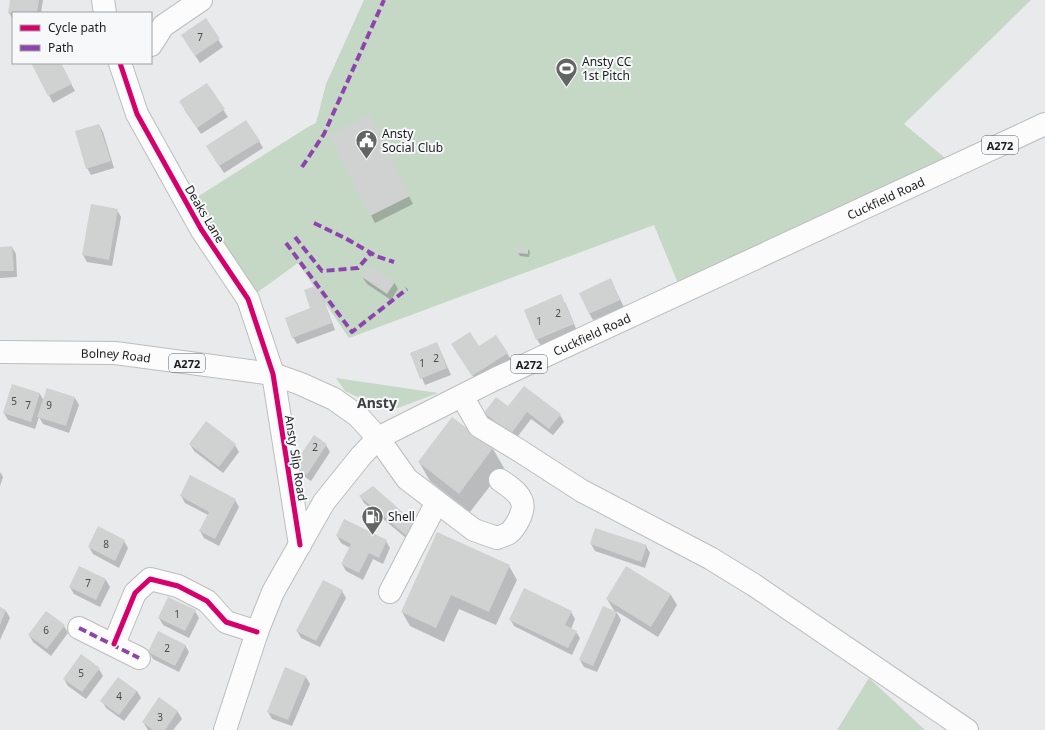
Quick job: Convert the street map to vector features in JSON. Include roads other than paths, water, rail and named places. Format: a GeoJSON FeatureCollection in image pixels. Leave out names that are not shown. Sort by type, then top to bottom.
{"type":"FeatureCollection","features":[{"type":"Feature","properties":{"kind":"main road"},"geometry":{"type":"LineString","coordinates":[[103,0],[105,12]]}},
{"type":"Feature","properties":{"kind":"main road"},"geometry":{"type":"LineString","coordinates":[[152,43],[163,26],[201,0]]}},
{"type":"Feature","properties":{"kind":"main road","name":"Deaks Lane"},"geometry":{"type":"LineString","coordinates":[[120,64],[137,114],[201,229],[248,299],[273,374]]}},
{"type":"Feature","properties":{"kind":"main road","name":"Cuckfield Road"},"geometry":{"type":"LineString","coordinates":[[225,730],[257,632],[273,592],[324,502],[361,456],[378,438],[502,376],[1045,124]]}},
{"type":"Feature","properties":{"kind":"main road","name":"Bolney Road"},"geometry":{"type":"LineString","coordinates":[[0,352],[115,354],[273,374],[301,384],[334,399],[358,416],[378,438],[407,479],[474,530],[497,538],[509,533],[516,524],[523,510],[522,502],[517,493],[500,480]]}},
{"type":"Feature","properties":{"kind":"main road","name":"Ansty Slip Road"},"geometry":{"type":"LineString","coordinates":[[273,374],[300,545]]}},
{"type":"Feature","properties":{"kind":"main road"},"geometry":{"type":"LineString","coordinates":[[462,396],[479,426],[520,450],[582,491],[710,558],[754,585],[967,730]]}},
{"type":"Feature","properties":{"kind":"main road"},"geometry":{"type":"LineString","coordinates":[[390,592],[437,502]]}},
{"type":"Feature","properties":{"kind":"main road"},"geometry":{"type":"LineString","coordinates":[[114,644],[135,593],[150,579],[178,586],[207,601],[226,622],[257,632]]}},
{"type":"Feature","properties":{"kind":"main road"},"geometry":{"type":"LineString","coordinates":[[79,628],[114,644],[139,658]]}},
{"type":"Feature","properties":{"kind":"place","name":"Ansty CC 1st Pitch"},"geometry":{"type":"Point","coordinates":[567,88]}},
{"type":"Feature","properties":{"kind":"place","name":"Ansty Social Club"},"geometry":{"type":"Point","coordinates":[366,160]}},
{"type":"Feature","properties":{"kind":"place","name":"Shell"},"geometry":{"type":"Point","coordinates":[372,536]}},
{"type":"Feature","properties":{"kind":"district","name":"Ansty"},"geometry":{"type":"Point","coordinates":[377,402]}}]}
